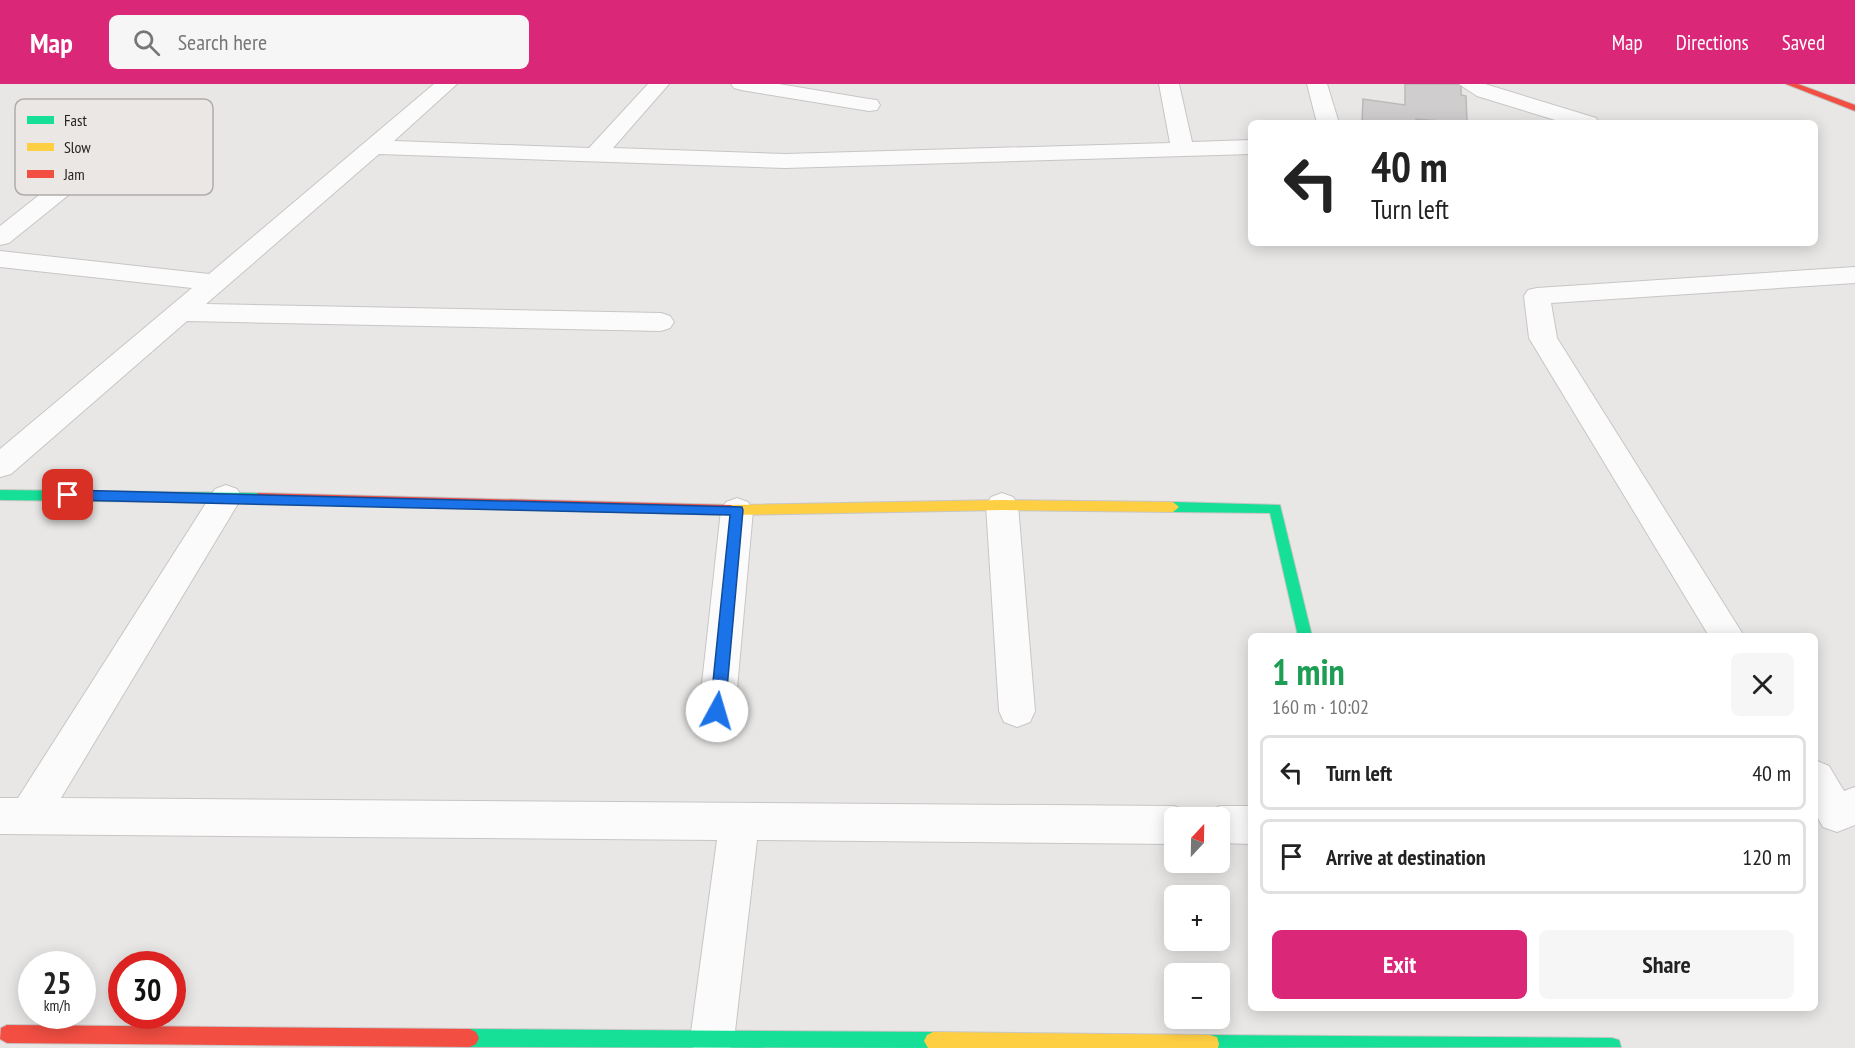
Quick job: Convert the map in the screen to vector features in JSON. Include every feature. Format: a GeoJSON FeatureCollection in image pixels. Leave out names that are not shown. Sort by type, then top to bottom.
{"type":"FeatureCollection","features":[{"type":"Feature","properties":{"kind":"street"},"geometry":{"type":"LineString","coordinates":[[0,466],[370,147],[447,84]]}},
{"type":"Feature","properties":{"kind":"street"},"geometry":{"type":"LineString","coordinates":[[595,155],[659,84]]}},
{"type":"Feature","properties":{"kind":"street"},"geometry":{"type":"LineString","coordinates":[[741,84],[869,105]]}},
{"type":"Feature","properties":{"kind":"street"},"geometry":{"type":"LineString","coordinates":[[1169,84],[1182,149]]}},
{"type":"Feature","properties":{"kind":"street"},"geometry":{"type":"LineString","coordinates":[[1317,84],[1327,120]]}},
{"type":"Feature","properties":{"kind":"street"},"geometry":{"type":"LineString","coordinates":[[1469,84],[1484,92],[1578,120]]}},
{"type":"Feature","properties":{"kind":"street"},"geometry":{"type":"LineString","coordinates":[[1790,84],[1855,108]]}},
{"type":"Feature","properties":{"kind":"street"},"geometry":{"type":"LineString","coordinates":[[370,147],[785,161],[1248,147]]}},
{"type":"Feature","properties":{"kind":"street"},"geometry":{"type":"LineString","coordinates":[[0,238],[54,195]]}},
{"type":"Feature","properties":{"kind":"street"},"geometry":{"type":"LineString","coordinates":[[0,259],[213,282]]}},
{"type":"Feature","properties":{"kind":"street"},"geometry":{"type":"LineString","coordinates":[[1725,633],[1543,338],[1537,296],[1855,275]]}},
{"type":"Feature","properties":{"kind":"street"},"geometry":{"type":"LineString","coordinates":[[179,312],[661,322]]}},
{"type":"Feature","properties":{"kind":"street"},"geometry":{"type":"LineString","coordinates":[[0,495],[226,497],[737,510],[1002,505],[1275,508],[1304,633]]}},
{"type":"Feature","properties":{"kind":"street"},"geometry":{"type":"LineString","coordinates":[[14,817],[226,497]]}},
{"type":"Feature","properties":{"kind":"street"},"geometry":{"type":"LineString","coordinates":[[1002,505],[1017,711]]}},
{"type":"Feature","properties":{"kind":"street"},"geometry":{"type":"LineString","coordinates":[[717,711],[737,510]]}},
{"type":"Feature","properties":{"kind":"street"},"geometry":{"type":"LineString","coordinates":[[1818,783],[1837,814],[1855,806]]}},
{"type":"Feature","properties":{"kind":"street"},"geometry":{"type":"LineString","coordinates":[[14,817],[1164,825]]}},
{"type":"Feature","properties":{"kind":"street"},"geometry":{"type":"LineString","coordinates":[[712,1040],[739,821]]}},
{"type":"Feature","properties":{"kind":"street"},"geometry":{"type":"LineString","coordinates":[[1230,825],[1248,825]]}},
{"type":"Feature","properties":{"kind":"street"},"geometry":{"type":"LineString","coordinates":[[2,1037],[1612,1047]]}},
{"type":"Feature","properties":{"kind":"building"},"geometry":{"type":"Polygon","coordinates":[[[1405,84],[1461,84],[1461,95],[1466,96],[1467,120],[1362,120],[1363,99],[1405,105],[1405,84]]]}},
{"type":"Feature","properties":{"kind":"traffic: fast"},"geometry":{"type":"LineString","coordinates":[[0,495],[258,498]]}},
{"type":"Feature","properties":{"kind":"traffic: fast"},"geometry":{"type":"LineString","coordinates":[[1173,507],[1275,508],[1304,633]]}},
{"type":"Feature","properties":{"kind":"traffic: fast"},"geometry":{"type":"LineString","coordinates":[[470,1038],[933,1041]]}},
{"type":"Feature","properties":{"kind":"traffic: fast"},"geometry":{"type":"LineString","coordinates":[[1210,1044],[1612,1047]]}},
{"type":"Feature","properties":{"kind":"traffic: slow"},"geometry":{"type":"LineString","coordinates":[[731,510],[1002,505],[1173,507]]}},
{"type":"Feature","properties":{"kind":"traffic: slow"},"geometry":{"type":"LineString","coordinates":[[933,1041],[1210,1044]]}},
{"type":"Feature","properties":{"kind":"traffic: jam"},"geometry":{"type":"LineString","coordinates":[[1790,84],[1855,108]]}},
{"type":"Feature","properties":{"kind":"traffic: jam"},"geometry":{"type":"LineString","coordinates":[[258,498],[731,510]]}},
{"type":"Feature","properties":{"kind":"traffic: jam"},"geometry":{"type":"LineString","coordinates":[[7,1034],[470,1038]]}},
{"type":"Feature","properties":{"kind":"route"},"geometry":{"type":"LineString","coordinates":[[68,495],[737,510],[717,711]]}}]}
